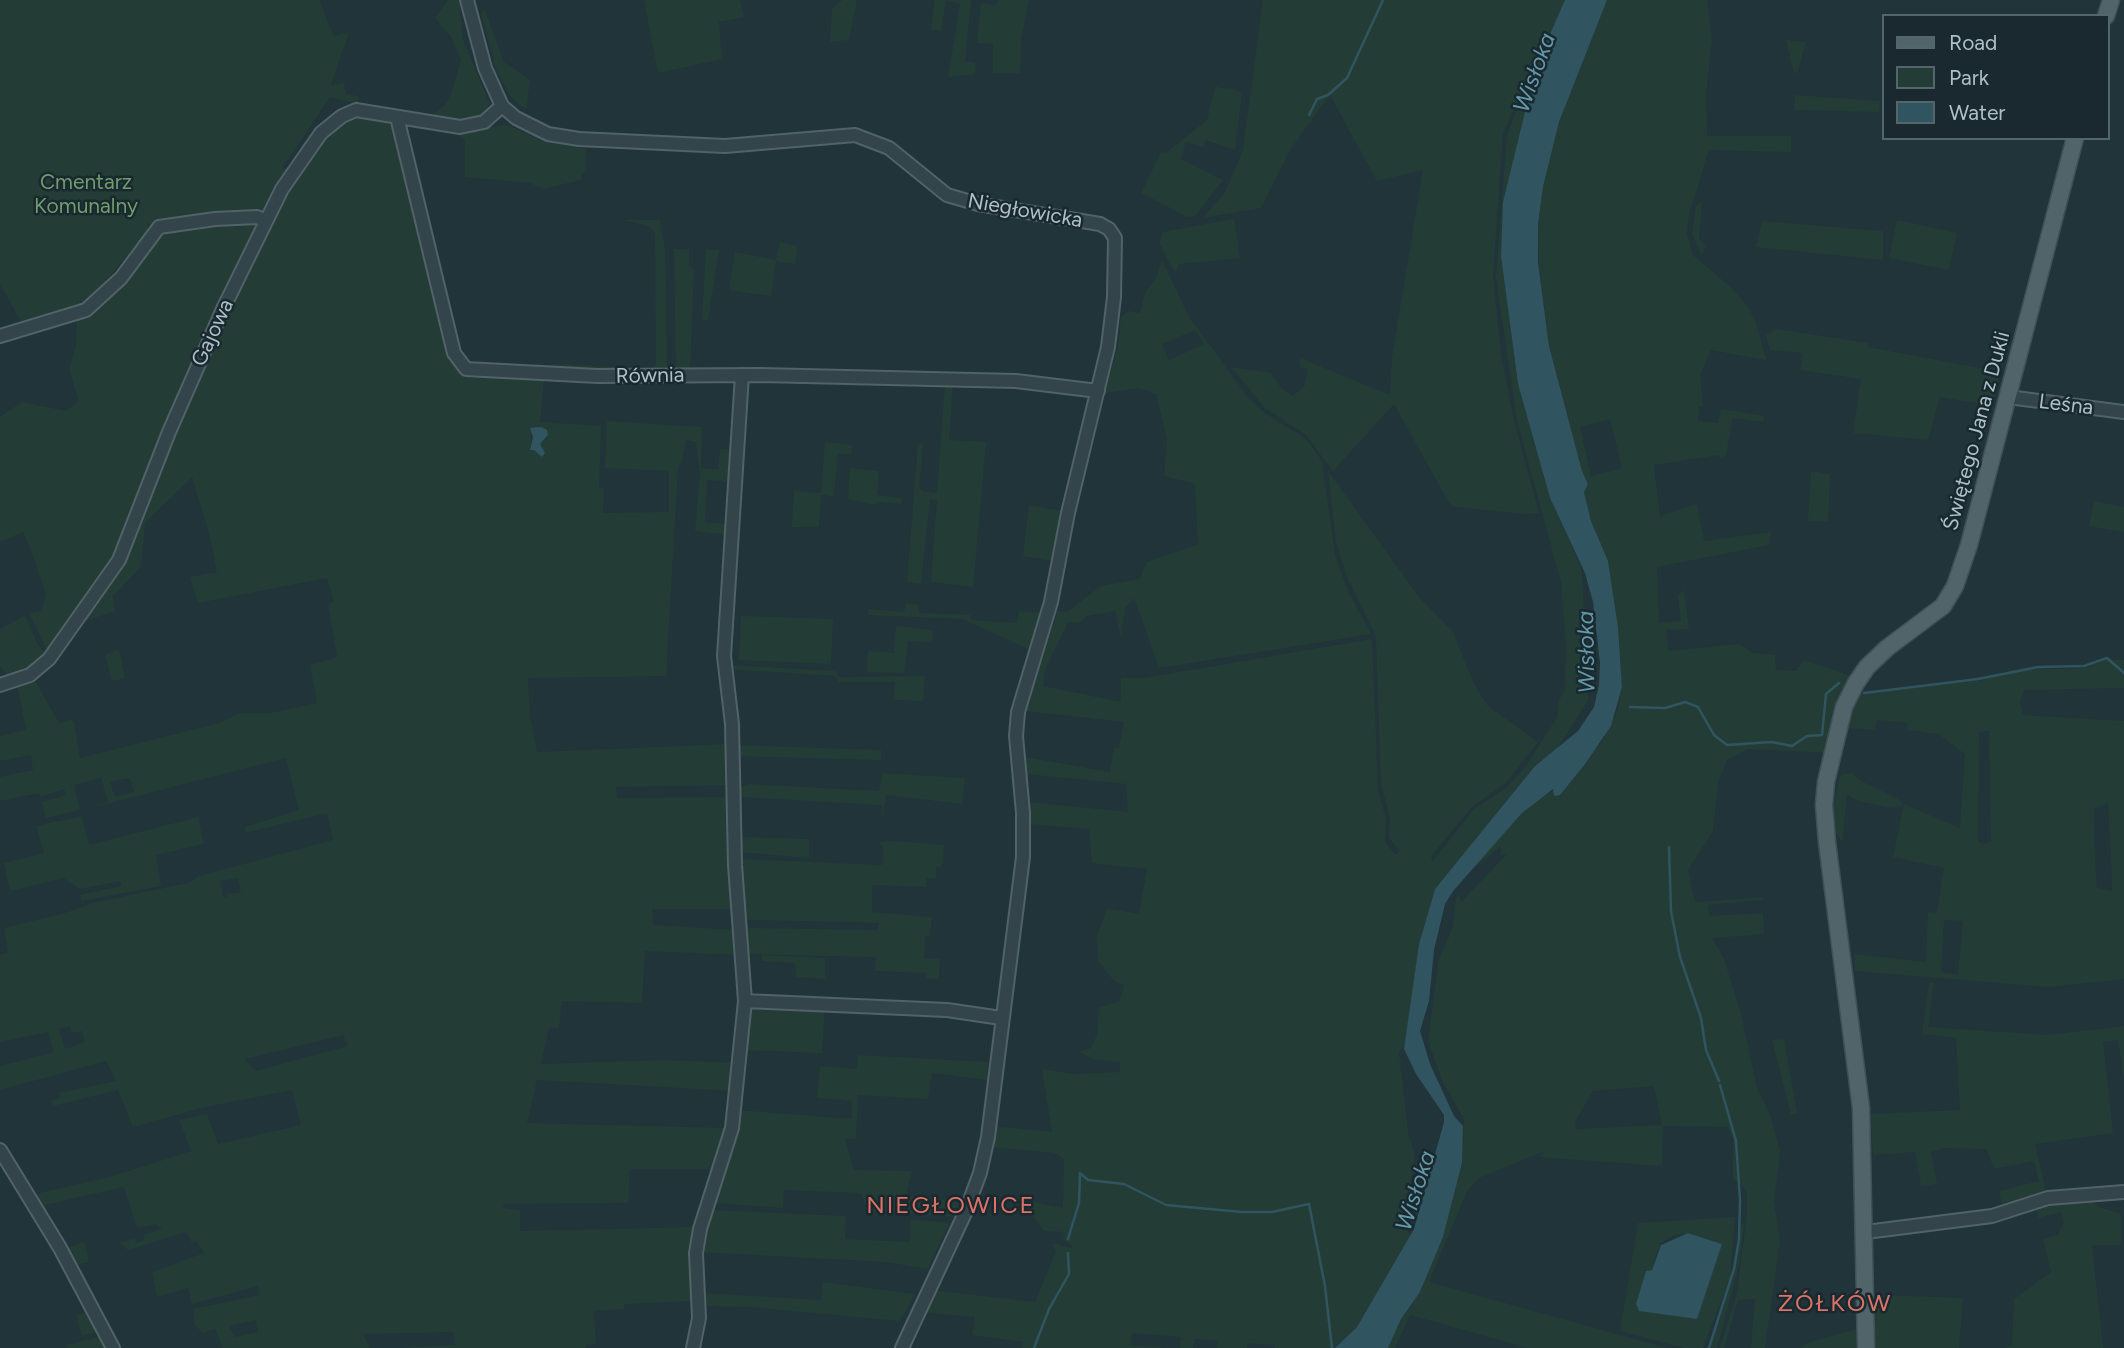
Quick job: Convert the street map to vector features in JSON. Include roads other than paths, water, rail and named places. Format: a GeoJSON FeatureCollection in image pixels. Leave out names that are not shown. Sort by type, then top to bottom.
{"type":"FeatureCollection","features":[{"type":"Feature","properties":{"kind":"main road","name":"Świętego Jana z Dukli"},"geometry":{"type":"LineString","coordinates":[[1866,1348],[1866,1232],[1861,1108],[1824,805],[1833,749],[1850,693],[1867,667],[1934,614],[1955,586],[2008,397],[2074,140]]}},
{"type":"Feature","properties":{"kind":"street"},"geometry":{"type":"LineString","coordinates":[[467,0],[485,68],[502,106]]}},
{"type":"Feature","properties":{"kind":"street","name":"Gajowa"},"geometry":{"type":"LineString","coordinates":[[0,684],[30,675],[49,659],[119,560],[192,378],[266,221],[304,154],[332,123],[360,110],[465,127],[484,122],[502,106]]}},
{"type":"Feature","properties":{"kind":"street","name":"Niegłowicka"},"geometry":{"type":"LineString","coordinates":[[502,106],[539,130],[579,139],[740,146],[855,135],[889,148],[947,195],[978,204],[1105,226],[1113,233],[1116,248],[1111,326],[1068,513],[1051,602],[1019,710],[1016,736],[1023,813],[1023,858],[988,1137],[980,1173],[955,1237],[902,1348]]}},
{"type":"Feature","properties":{"kind":"street","name":"Równia"},"geometry":{"type":"LineString","coordinates":[[397,117],[454,353],[463,367],[478,371],[584,376],[742,375],[1016,381],[1098,391]]}},
{"type":"Feature","properties":{"kind":"street"},"geometry":{"type":"LineString","coordinates":[[0,336],[86,310],[121,278],[155,230],[162,226],[215,219],[257,217],[266,221]]}},
{"type":"Feature","properties":{"kind":"street"},"geometry":{"type":"LineString","coordinates":[[693,1348],[699,1316],[696,1253],[700,1229],[732,1128],[745,1000],[735,865],[732,724],[724,669],[742,375]]}},
{"type":"Feature","properties":{"kind":"street","name":"Leśna"},"geometry":{"type":"LineString","coordinates":[[2008,397],[2124,412]]}},
{"type":"Feature","properties":{"kind":"street"},"geometry":{"type":"LineString","coordinates":[[745,1000],[935,1010],[1001,1018]]}},
{"type":"Feature","properties":{"kind":"street"},"geometry":{"type":"LineString","coordinates":[[0,1150],[60,1248],[113,1348]]}},
{"type":"Feature","properties":{"kind":"street"},"geometry":{"type":"LineString","coordinates":[[1866,1232],[1993,1216],[2048,1198],[2124,1192]]}},
{"type":"Feature","properties":{"kind":"water"},"geometry":{"type":"Polygon","coordinates":[[[1565,0],[1607,0],[1559,122],[1543,187],[1538,224],[1538,262],[1549,346],[1582,471],[1588,484],[1584,492],[1591,521],[1608,561],[1618,627],[1622,687],[1611,726],[1560,795],[1554,796],[1553,789],[1522,813],[1454,890],[1445,904],[1434,950],[1429,1001],[1420,1031],[1430,1064],[1454,1116],[1463,1126],[1462,1163],[1443,1237],[1420,1292],[1401,1319],[1388,1348],[1335,1348],[1357,1327],[1414,1229],[1444,1122],[1444,1115],[1416,1074],[1404,1049],[1419,944],[1435,889],[1535,766],[1578,731],[1594,707],[1599,685],[1600,663],[1593,602],[1585,573],[1550,498],[1518,384],[1501,256],[1503,202],[1526,108],[1550,34],[1565,0]]]}},
{"type":"Feature","properties":{"kind":"water"},"geometry":{"type":"Polygon","coordinates":[[[541,427],[547,430],[548,435],[540,444],[545,453],[542,457],[530,450],[533,437],[530,428],[541,427]]]}},
{"type":"Feature","properties":{"kind":"water"},"geometry":{"type":"Polygon","coordinates":[[[1688,1233],[1722,1244],[1697,1319],[1639,1311],[1636,1304],[1646,1271],[1652,1270],[1661,1245],[1688,1233]]]}},
{"type":"Feature","properties":{"kind":"waterway"},"geometry":{"type":"LineString","coordinates":[[1309,115],[1317,99],[1328,95],[1347,78],[1383,0]]}},
{"type":"Feature","properties":{"kind":"waterway"},"geometry":{"type":"LineString","coordinates":[[1864,693],[1978,679],[2038,667],[2084,666],[2107,658],[2124,673]]}},
{"type":"Feature","properties":{"kind":"waterway"},"geometry":{"type":"LineString","coordinates":[[1630,707],[1665,708],[1685,702],[1698,707],[1714,735],[1727,745],[1772,742],[1792,746],[1807,736],[1822,735],[1826,694],[1839,683]]}},
{"type":"Feature","properties":{"kind":"waterway"},"geometry":{"type":"LineString","coordinates":[[1669,847],[1671,911],[1680,957],[1701,1018],[1706,1050],[1719,1081]]}},
{"type":"Feature","properties":{"kind":"waterway"},"geometry":{"type":"LineString","coordinates":[[1709,1348],[1734,1269],[1739,1239],[1740,1200],[1736,1141],[1720,1085]]}},
{"type":"Feature","properties":{"kind":"waterway"},"geometry":{"type":"LineString","coordinates":[[1068,1239],[1079,1203],[1080,1173],[1088,1180],[1124,1184],[1166,1205],[1272,1212],[1309,1204],[1325,1286],[1332,1348]]}},
{"type":"Feature","properties":{"kind":"waterway"},"geometry":{"type":"LineString","coordinates":[[1034,1348],[1049,1309],[1069,1274],[1068,1253]]}},
{"type":"Feature","properties":{"kind":"district","name":"NIEGŁOWICE"},"geometry":{"type":"Point","coordinates":[951,1206]}},
{"type":"Feature","properties":{"kind":"district","name":"ŻÓŁKÓW"},"geometry":{"type":"Point","coordinates":[1835,1304]}},
{"type":"Feature","properties":{"kind":"water label","name":"Wisłoka"},"geometry":{"type":"Point","coordinates":[1535,73]}},
{"type":"Feature","properties":{"kind":"water label","name":"Wisłoka"},"geometry":{"type":"Point","coordinates":[1587,652]}},
{"type":"Feature","properties":{"kind":"water label","name":"Wisłoka"},"geometry":{"type":"Point","coordinates":[1416,1191]}},
{"type":"Feature","properties":{"kind":"park label","name":"Cmentarz Komunalny"},"geometry":{"type":"Point","coordinates":[86,195]}}]}
